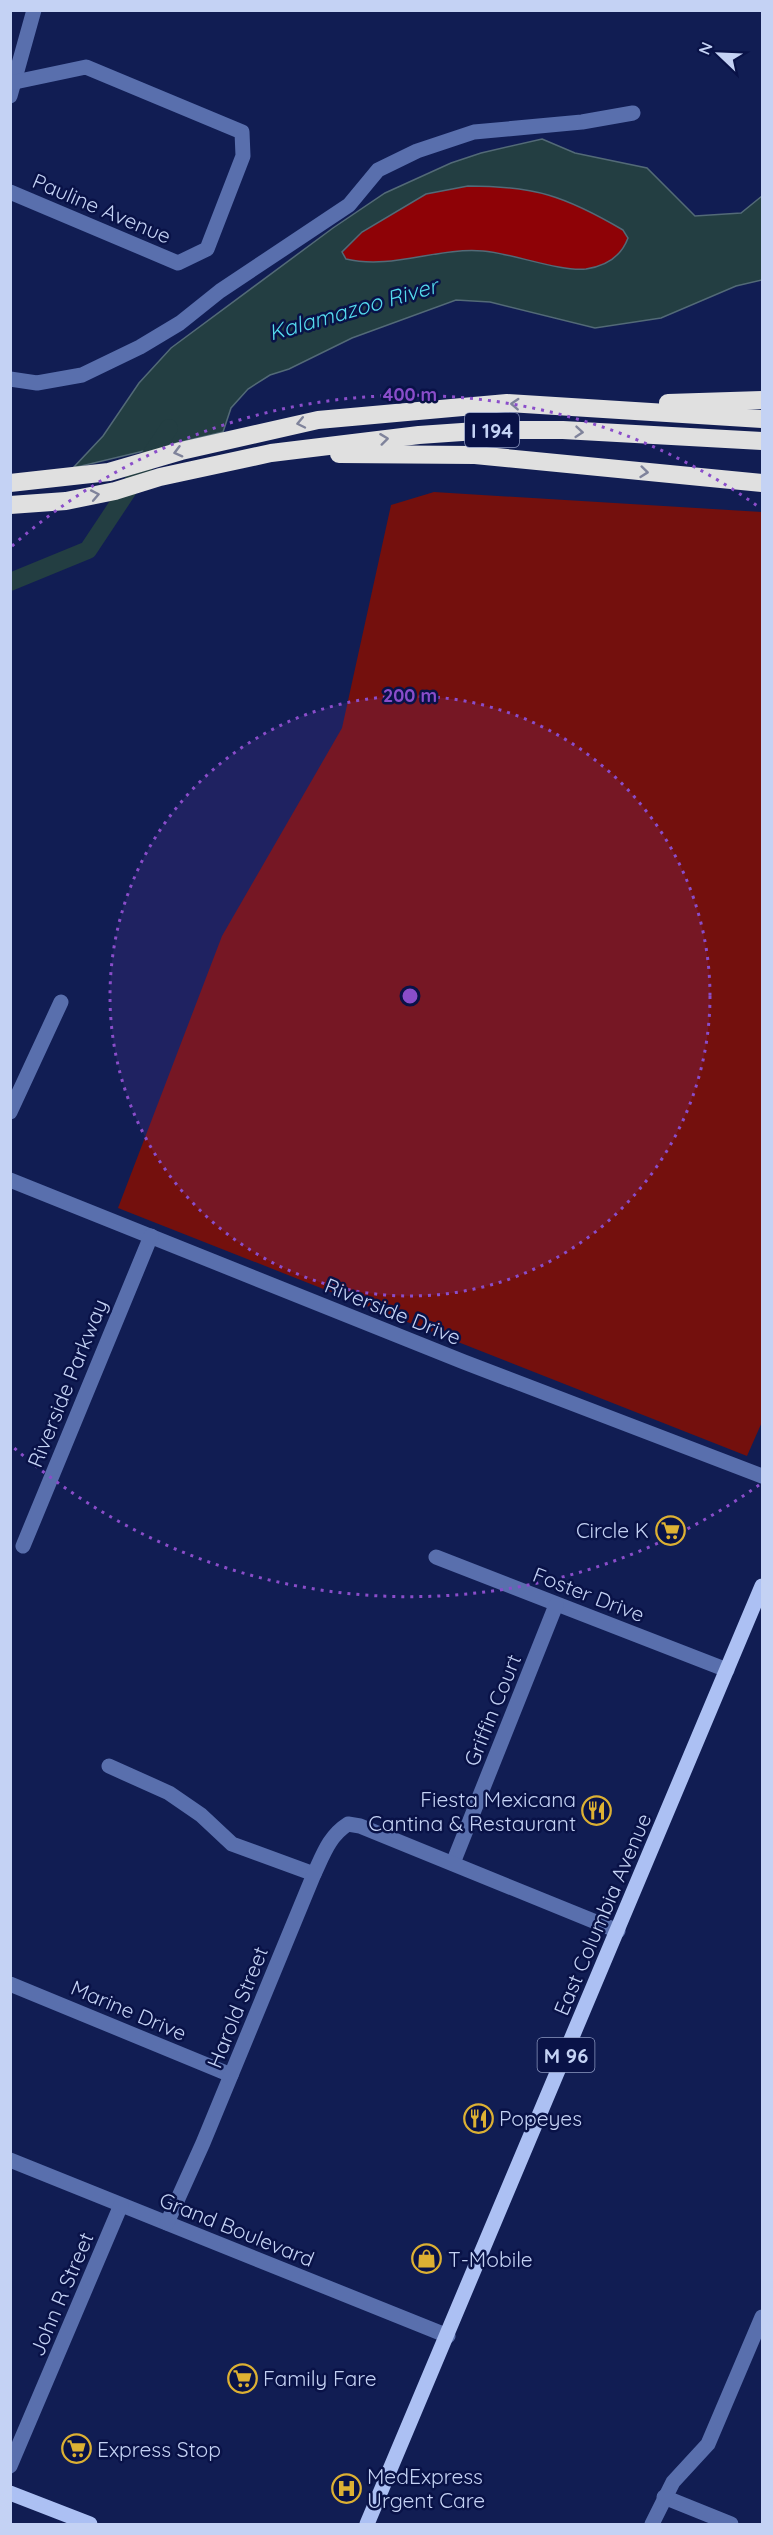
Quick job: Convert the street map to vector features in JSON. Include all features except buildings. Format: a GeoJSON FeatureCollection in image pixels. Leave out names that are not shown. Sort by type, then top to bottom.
{"type":"FeatureCollection","features":[{"type":"Feature","properties":{"kind":"highway"},"geometry":{"type":"LineString","coordinates":[[561,407],[762,400]]}},
{"type":"Feature","properties":{"kind":"highway","name":"I 194"},"geometry":{"type":"LineString","coordinates":[[10,483],[109,472],[235,438],[318,420],[507,403],[762,419]]}},
{"type":"Feature","properties":{"kind":"highway","name":"I 194"},"geometry":{"type":"LineString","coordinates":[[10,505],[115,491],[271,453],[419,435],[491,430],[563,430],[762,441]]}},
{"type":"Feature","properties":{"kind":"highway"},"geometry":{"type":"LineString","coordinates":[[271,453],[475,455],[762,483]]}},
{"type":"Feature","properties":{"kind":"main road","name":"East Columbia Avenue"},"geometry":{"type":"LineString","coordinates":[[368,2524],[762,1586]]}},
{"type":"Feature","properties":{"kind":"main road"},"geometry":{"type":"LineString","coordinates":[[10,2493],[64,2520],[90,2524]]}},
{"type":"Feature","properties":{"kind":"street"},"geometry":{"type":"LineString","coordinates":[[13,89],[34,10]]}},
{"type":"Feature","properties":{"kind":"street","name":"Pauline Avenue"},"geometry":{"type":"LineString","coordinates":[[10,192],[178,263],[207,249],[243,156],[242,132],[86,66],[13,89]]}},
{"type":"Feature","properties":{"kind":"street"},"geometry":{"type":"LineString","coordinates":[[10,379],[37,383],[82,375],[140,347],[180,323],[220,291],[349,205],[378,170],[417,152],[474,132],[582,122],[633,113]]}},
{"type":"Feature","properties":{"kind":"street"},"geometry":{"type":"LineString","coordinates":[[10,1112],[61,1002]]}},
{"type":"Feature","properties":{"kind":"street","name":"Riverside Drive"},"geometry":{"type":"LineString","coordinates":[[10,1180],[464,1362],[762,1476]]}},
{"type":"Feature","properties":{"kind":"street","name":"Riverside Parkway"},"geometry":{"type":"LineString","coordinates":[[23,1546],[150,1236]]}},
{"type":"Feature","properties":{"kind":"street","name":"Foster Drive"},"geometry":{"type":"LineString","coordinates":[[436,1557],[727,1670]]}},
{"type":"Feature","properties":{"kind":"street","name":"Griffin Court"},"geometry":{"type":"LineString","coordinates":[[453,1863],[556,1605]]}},
{"type":"Feature","properties":{"kind":"street"},"geometry":{"type":"LineString","coordinates":[[109,1766],[169,1793],[201,1815],[232,1844],[314,1874]]}},
{"type":"Feature","properties":{"kind":"street","name":"Harold Street"},"geometry":{"type":"LineString","coordinates":[[167,2223],[329,1842],[339,1830],[348,1824],[360,1826],[453,1863]]}},
{"type":"Feature","properties":{"kind":"street"},"geometry":{"type":"LineString","coordinates":[[453,1863],[618,1931]]}},
{"type":"Feature","properties":{"kind":"street","name":"Marine Drive"},"geometry":{"type":"LineString","coordinates":[[10,1983],[231,2075]]}},
{"type":"Feature","properties":{"kind":"street","name":"Grand Boulevard"},"geometry":{"type":"LineString","coordinates":[[10,2160],[448,2336]]}},
{"type":"Feature","properties":{"kind":"street","name":"John R Street"},"geometry":{"type":"LineString","coordinates":[[10,2466],[121,2205]]}},
{"type":"Feature","properties":{"kind":"street"},"geometry":{"type":"LineString","coordinates":[[652,2524],[673,2482],[708,2444],[758,2340],[762,2317]]}},
{"type":"Feature","properties":{"kind":"street"},"geometry":{"type":"LineString","coordinates":[[664,2497],[731,2524]]}},
{"type":"Feature","properties":{"kind":"shaded area"},"geometry":{"type":"Polygon","coordinates":[[[468,186],[512,188],[549,195],[602,218],[623,230],[628,238],[625,245],[612,259],[600,266],[586,269],[563,268],[483,251],[449,252],[380,262],[346,259],[342,253],[362,232],[426,194],[468,186]]]}},
{"type":"Feature","properties":{"kind":"shaded area"},"geometry":{"type":"Polygon","coordinates":[[[434,492],[762,512],[762,1422],[747,1456],[118,1208],[222,936],[342,728],[391,505],[434,492]]]}},
{"type":"Feature","properties":{"kind":"water"},"geometry":{"type":"Polygon","coordinates":[[[542,139],[575,153],[647,168],[695,216],[741,213],[762,196],[762,280],[736,286],[661,318],[595,328],[490,302],[456,300],[352,338],[289,369],[270,375],[248,389],[231,408],[223,432],[73,468],[103,436],[139,383],[171,348],[333,228],[385,193],[451,163],[481,153],[542,139]],[[468,186],[426,194],[362,232],[342,252],[346,259],[380,262],[449,252],[483,251],[563,268],[586,269],[600,266],[612,259],[625,245],[628,238],[623,230],[566,201],[531,191],[492,186],[468,186]]]}},
{"type":"Feature","properties":{"kind":"waterway","name":"Kalamazoo River"},"geometry":{"type":"LineString","coordinates":[[10,582],[88,550],[169,428]]}},
{"type":"Feature","properties":{"kind":"place","name":"Circle K"},"geometry":{"type":"Point","coordinates":[670,1530]}},
{"type":"Feature","properties":{"kind":"place","name":"Fiesta Mexicana Cantina & Restaurant"},"geometry":{"type":"Point","coordinates":[597,1811]}},
{"type":"Feature","properties":{"kind":"place","name":"Popeyes"},"geometry":{"type":"Point","coordinates":[478,2118]}},
{"type":"Feature","properties":{"kind":"place","name":"T-Mobile"},"geometry":{"type":"Point","coordinates":[427,2259]}},
{"type":"Feature","properties":{"kind":"place","name":"Family Fare"},"geometry":{"type":"Point","coordinates":[242,2378]}},
{"type":"Feature","properties":{"kind":"place","name":"Express Stop"},"geometry":{"type":"Point","coordinates":[76,2449]}},
{"type":"Feature","properties":{"kind":"place","name":"MedExpress Urgent Care"},"geometry":{"type":"Point","coordinates":[346,2488]}}]}
